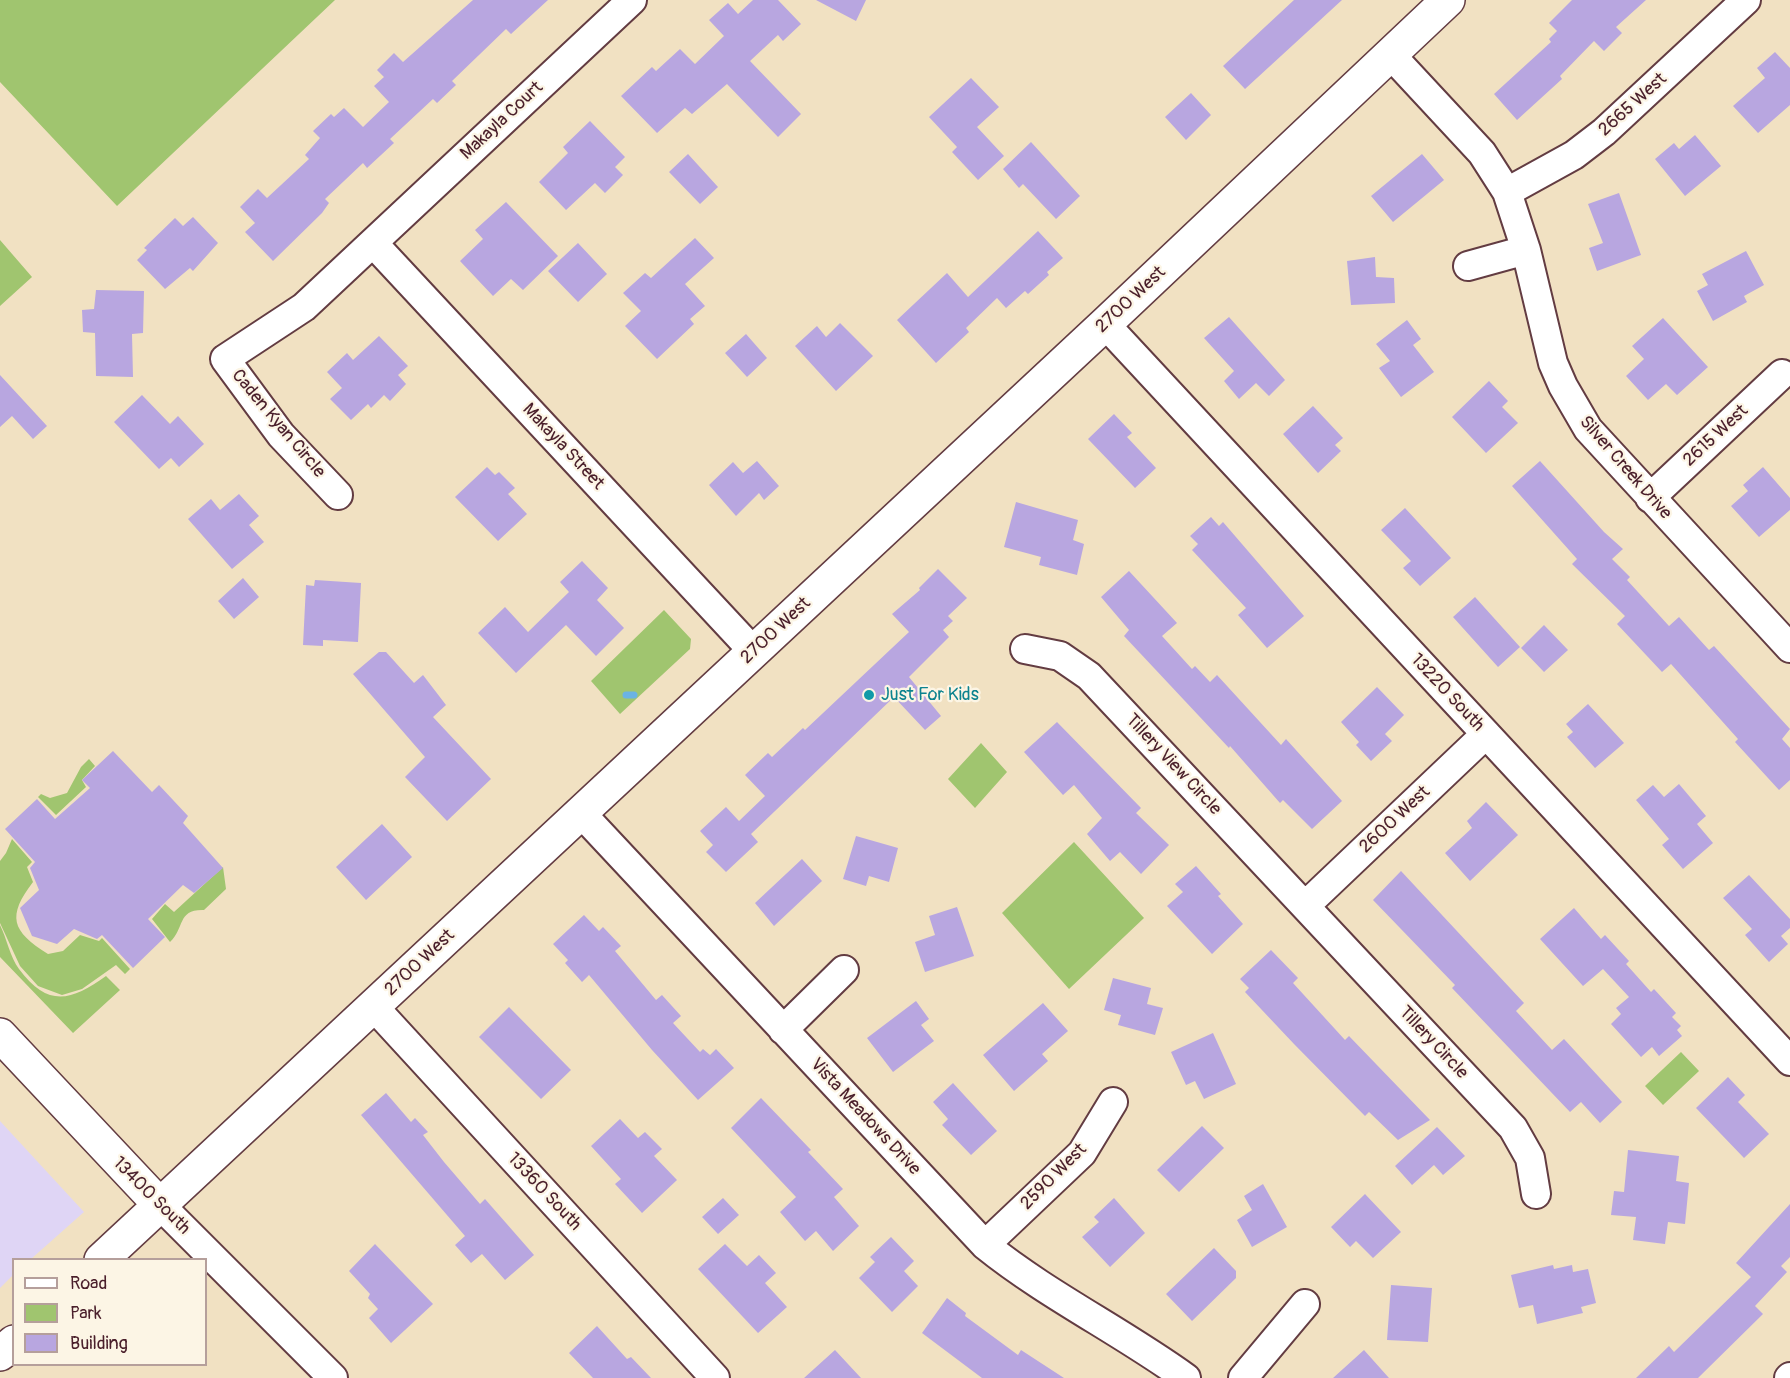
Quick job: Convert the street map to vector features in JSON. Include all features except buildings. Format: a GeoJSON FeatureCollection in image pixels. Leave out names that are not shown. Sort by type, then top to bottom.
{"type":"FeatureCollection","features":[{"type":"Feature","properties":{"kind":"main road","name":"2700 West"},"geometry":{"type":"LineString","coordinates":[[102,1258],[1105,324],[1448,0]]}},
{"type":"Feature","properties":{"kind":"main road","name":"13400 South"},"geometry":{"type":"LineString","coordinates":[[0,1035],[159,1204]]}},
{"type":"Feature","properties":{"kind":"main road"},"geometry":{"type":"LineString","coordinates":[[0,1354],[12,1344]]}},
{"type":"Feature","properties":{"kind":"street","name":"Makayla Court"},"geometry":{"type":"LineString","coordinates":[[373,243],[632,0]]}},
{"type":"Feature","properties":{"kind":"street","name":"2665 West"},"geometry":{"type":"LineString","coordinates":[[1507,192],[1574,155],[1604,132],[1746,0]]}},
{"type":"Feature","properties":{"kind":"street","name":"Silver Creek Drive"},"geometry":{"type":"LineString","coordinates":[[1390,54],[1482,153],[1507,192],[1526,250],[1546,339],[1563,386],[1588,429],[1790,648]]}},
{"type":"Feature","properties":{"kind":"street","name":"Caden Kyan Circle"},"geometry":{"type":"LineString","coordinates":[[338,495],[282,435],[225,360],[304,307],[373,243]]}},
{"type":"Feature","properties":{"kind":"street","name":"Makayla Street"},"geometry":{"type":"LineString","coordinates":[[373,243],[754,652]]}},
{"type":"Feature","properties":{"kind":"street"},"geometry":{"type":"LineString","coordinates":[[1468,266],[1526,250]]}},
{"type":"Feature","properties":{"kind":"street","name":"13220 South"},"geometry":{"type":"LineString","coordinates":[[1105,324],[1790,1061]]}},
{"type":"Feature","properties":{"kind":"street","name":"2615 West"},"geometry":{"type":"LineString","coordinates":[[1650,498],[1782,374]]}},
{"type":"Feature","properties":{"kind":"street","name":"Tillery View Circle"},"geometry":{"type":"LineString","coordinates":[[1025,649],[1060,656],[1089,676],[1305,906]]}},
{"type":"Feature","properties":{"kind":"street","name":"2600 West"},"geometry":{"type":"LineString","coordinates":[[1305,906],[1486,734]]}},
{"type":"Feature","properties":{"kind":"street","name":"Vista Meadows Drive"},"geometry":{"type":"LineString","coordinates":[[581,813],[985,1245],[1007,1262],[1186,1378]]}},
{"type":"Feature","properties":{"kind":"street","name":"Tillery Circle"},"geometry":{"type":"LineString","coordinates":[[1305,906],[1513,1128],[1530,1158],[1536,1194]]}},
{"type":"Feature","properties":{"kind":"street"},"geometry":{"type":"LineString","coordinates":[[783,1030],[844,970]]}},
{"type":"Feature","properties":{"kind":"street","name":"13360 South"},"geometry":{"type":"LineString","coordinates":[[374,1007],[716,1378]]}},
{"type":"Feature","properties":{"kind":"street","name":"2590 West"},"geometry":{"type":"LineString","coordinates":[[985,1245],[1082,1153],[1113,1102]]}},
{"type":"Feature","properties":{"kind":"street","name":"13400 South"},"geometry":{"type":"LineString","coordinates":[[159,1204],[333,1378]]}},
{"type":"Feature","properties":{"kind":"street"},"geometry":{"type":"LineString","coordinates":[[1243,1378],[1305,1304]]}},
{"type":"Feature","properties":{"kind":"shaded area"},"geometry":{"type":"Polygon","coordinates":[[[0,1121],[84,1212],[32,1258],[12,1258],[12,1276],[0,1288],[0,1121]]]}},
{"type":"Feature","properties":{"kind":"green space"},"geometry":{"type":"Polygon","coordinates":[[[0,0],[335,0],[117,206],[0,82],[0,0]]]}},
{"type":"Feature","properties":{"kind":"green space"},"geometry":{"type":"Polygon","coordinates":[[[0,240],[32,277],[0,306],[0,240]]]}},
{"type":"Feature","properties":{"kind":"green space"},"geometry":{"type":"Polygon","coordinates":[[[664,610],[691,639],[690,649],[620,714],[591,681],[664,610]]]}},
{"type":"Feature","properties":{"kind":"green space"},"geometry":{"type":"Polygon","coordinates":[[[981,743],[1007,772],[975,808],[948,779],[981,743]]]}},
{"type":"Feature","properties":{"kind":"green space"},"geometry":{"type":"Polygon","coordinates":[[[89,759],[95,766],[82,780],[86,787],[56,815],[38,797],[41,794],[50,798],[67,793],[81,767],[89,759]]]}},
{"type":"Feature","properties":{"kind":"green space"},"geometry":{"type":"Polygon","coordinates":[[[12,839],[32,862],[27,867],[33,882],[19,904],[17,914],[20,930],[26,938],[48,954],[63,951],[80,935],[99,941],[102,938],[130,969],[125,974],[116,965],[82,989],[62,995],[38,986],[20,966],[0,923],[0,861],[12,839]]]}},
{"type":"Feature","properties":{"kind":"green space"},"geometry":{"type":"Polygon","coordinates":[[[1074,842],[1144,918],[1069,989],[1002,913],[1074,842]]]}},
{"type":"Feature","properties":{"kind":"green space"},"geometry":{"type":"Polygon","coordinates":[[[223,867],[226,889],[204,910],[185,916],[175,937],[170,942],[152,919],[165,904],[174,912],[223,867]]]}},
{"type":"Feature","properties":{"kind":"green space"},"geometry":{"type":"Polygon","coordinates":[[[0,925],[19,969],[40,990],[50,995],[71,995],[106,976],[120,990],[73,1033],[0,957],[0,925]]]}},
{"type":"Feature","properties":{"kind":"green space"},"geometry":{"type":"Polygon","coordinates":[[[1681,1052],[1699,1071],[1663,1105],[1645,1086],[1681,1052]]]}},
{"type":"Feature","properties":{"kind":"waterway"},"geometry":{"type":"LineString","coordinates":[[626,695],[634,695]]}},
{"type":"Feature","properties":{"kind":"place","name":"Just For Kids"},"geometry":{"type":"Point","coordinates":[869,695]}}]}
